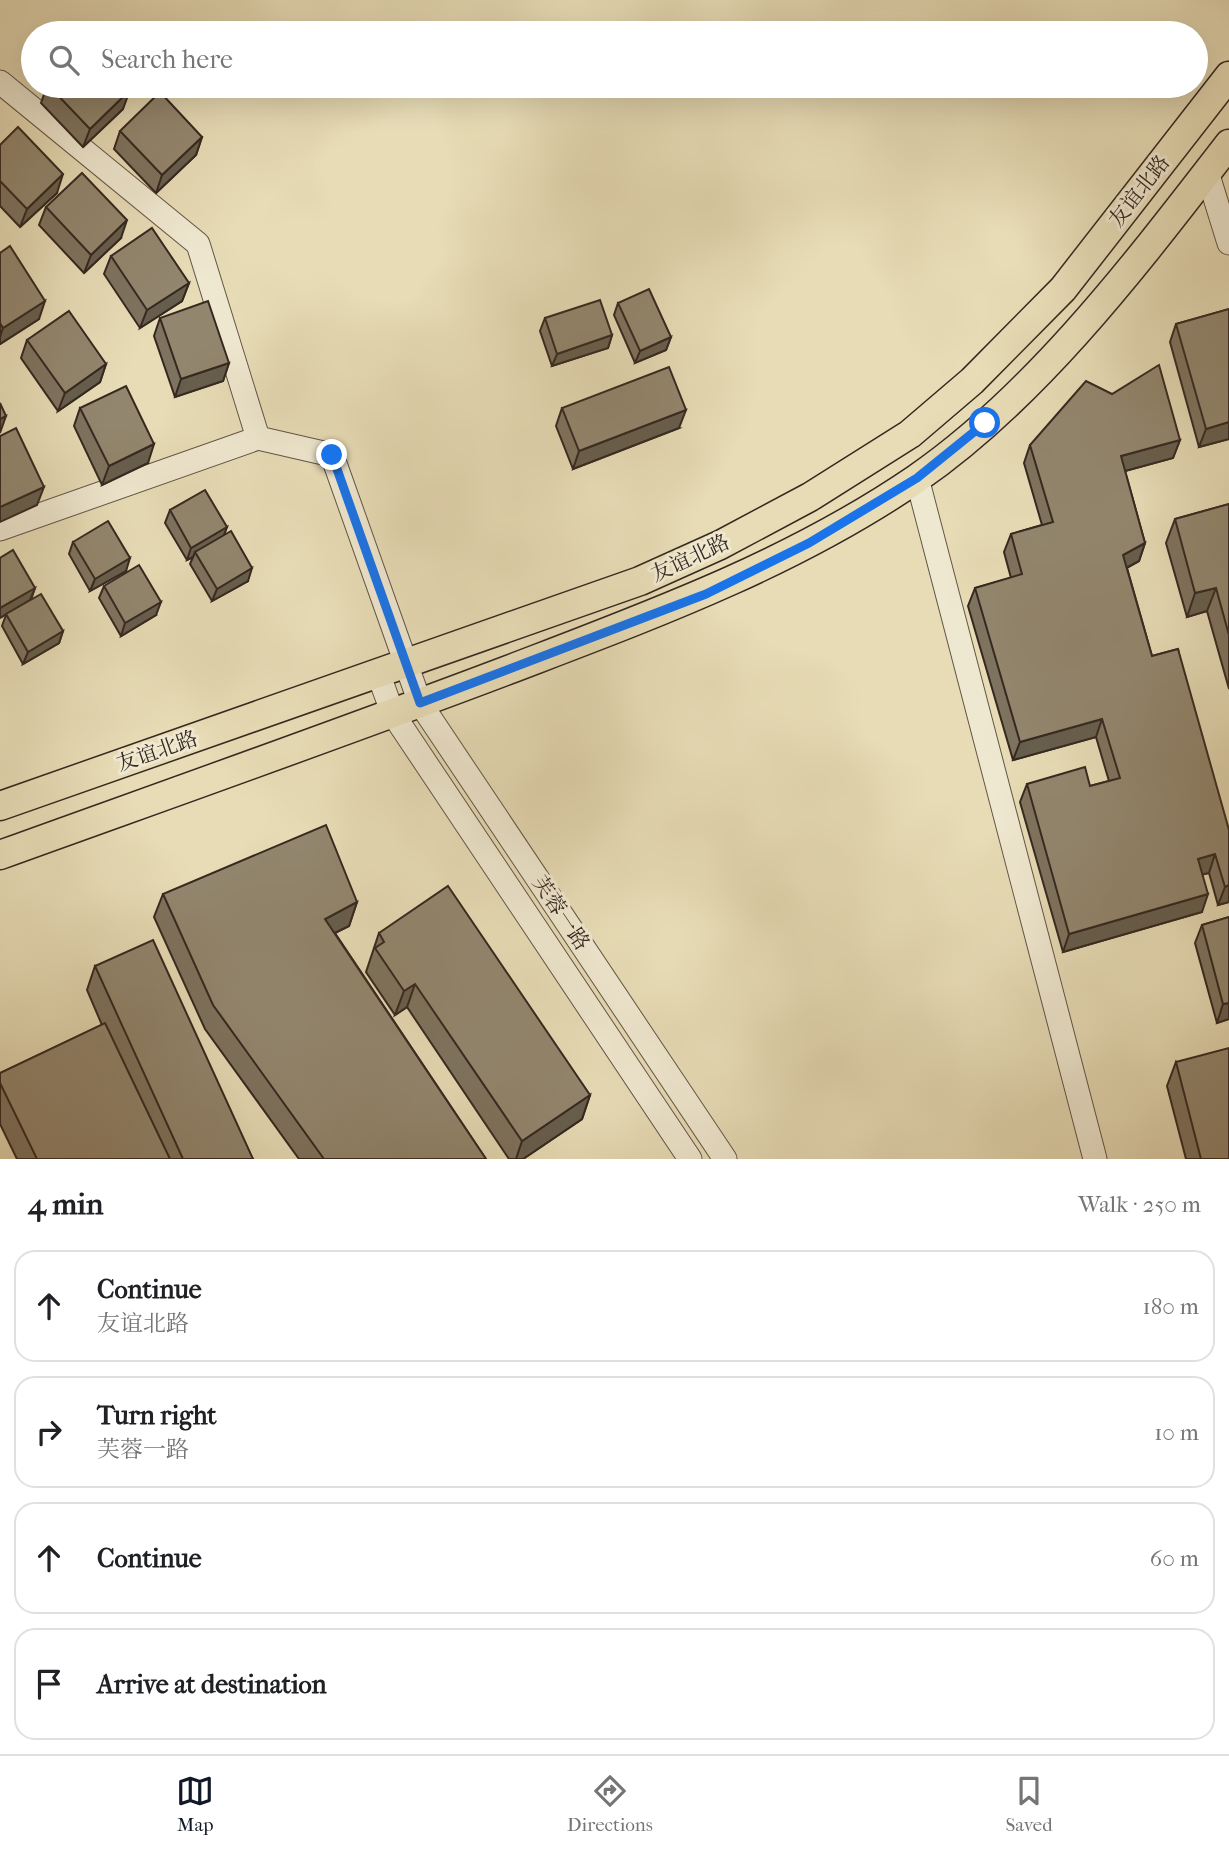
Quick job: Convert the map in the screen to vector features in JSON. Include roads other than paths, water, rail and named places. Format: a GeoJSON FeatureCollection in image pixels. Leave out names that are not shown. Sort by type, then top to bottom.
{"type":"FeatureCollection","features":[{"type":"Feature","properties":{"kind":"main road","name":"友谊北路"},"geometry":{"type":"LineString","coordinates":[[0,806],[640,581],[720,545],[810,497],[910,434],[972,381],[1063,289],[1229,76]]}},
{"type":"Feature","properties":{"kind":"main road","name":"友谊北路"},"geometry":{"type":"LineString","coordinates":[[0,855],[393,714],[706,594],[809,543],[917,478],[985,423],[1065,345],[1229,144]]}},
{"type":"Feature","properties":{"kind":"street"},"geometry":{"type":"LineString","coordinates":[[0,82],[198,244],[258,439],[0,528]]}},
{"type":"Feature","properties":{"kind":"street"},"geometry":{"type":"LineString","coordinates":[[1207,172],[1229,243]]}},
{"type":"Feature","properties":{"kind":"street","name":"芙蓉一路"},"geometry":{"type":"LineString","coordinates":[[258,439],[332,455],[420,703],[725,1159]]}},
{"type":"Feature","properties":{"kind":"street"},"geometry":{"type":"LineString","coordinates":[[917,478],[1095,1159]]}},
{"type":"Feature","properties":{"kind":"street","name":"芙蓉一路"},"geometry":{"type":"LineString","coordinates":[[378,673],[393,714],[690,1159]]}}]}
